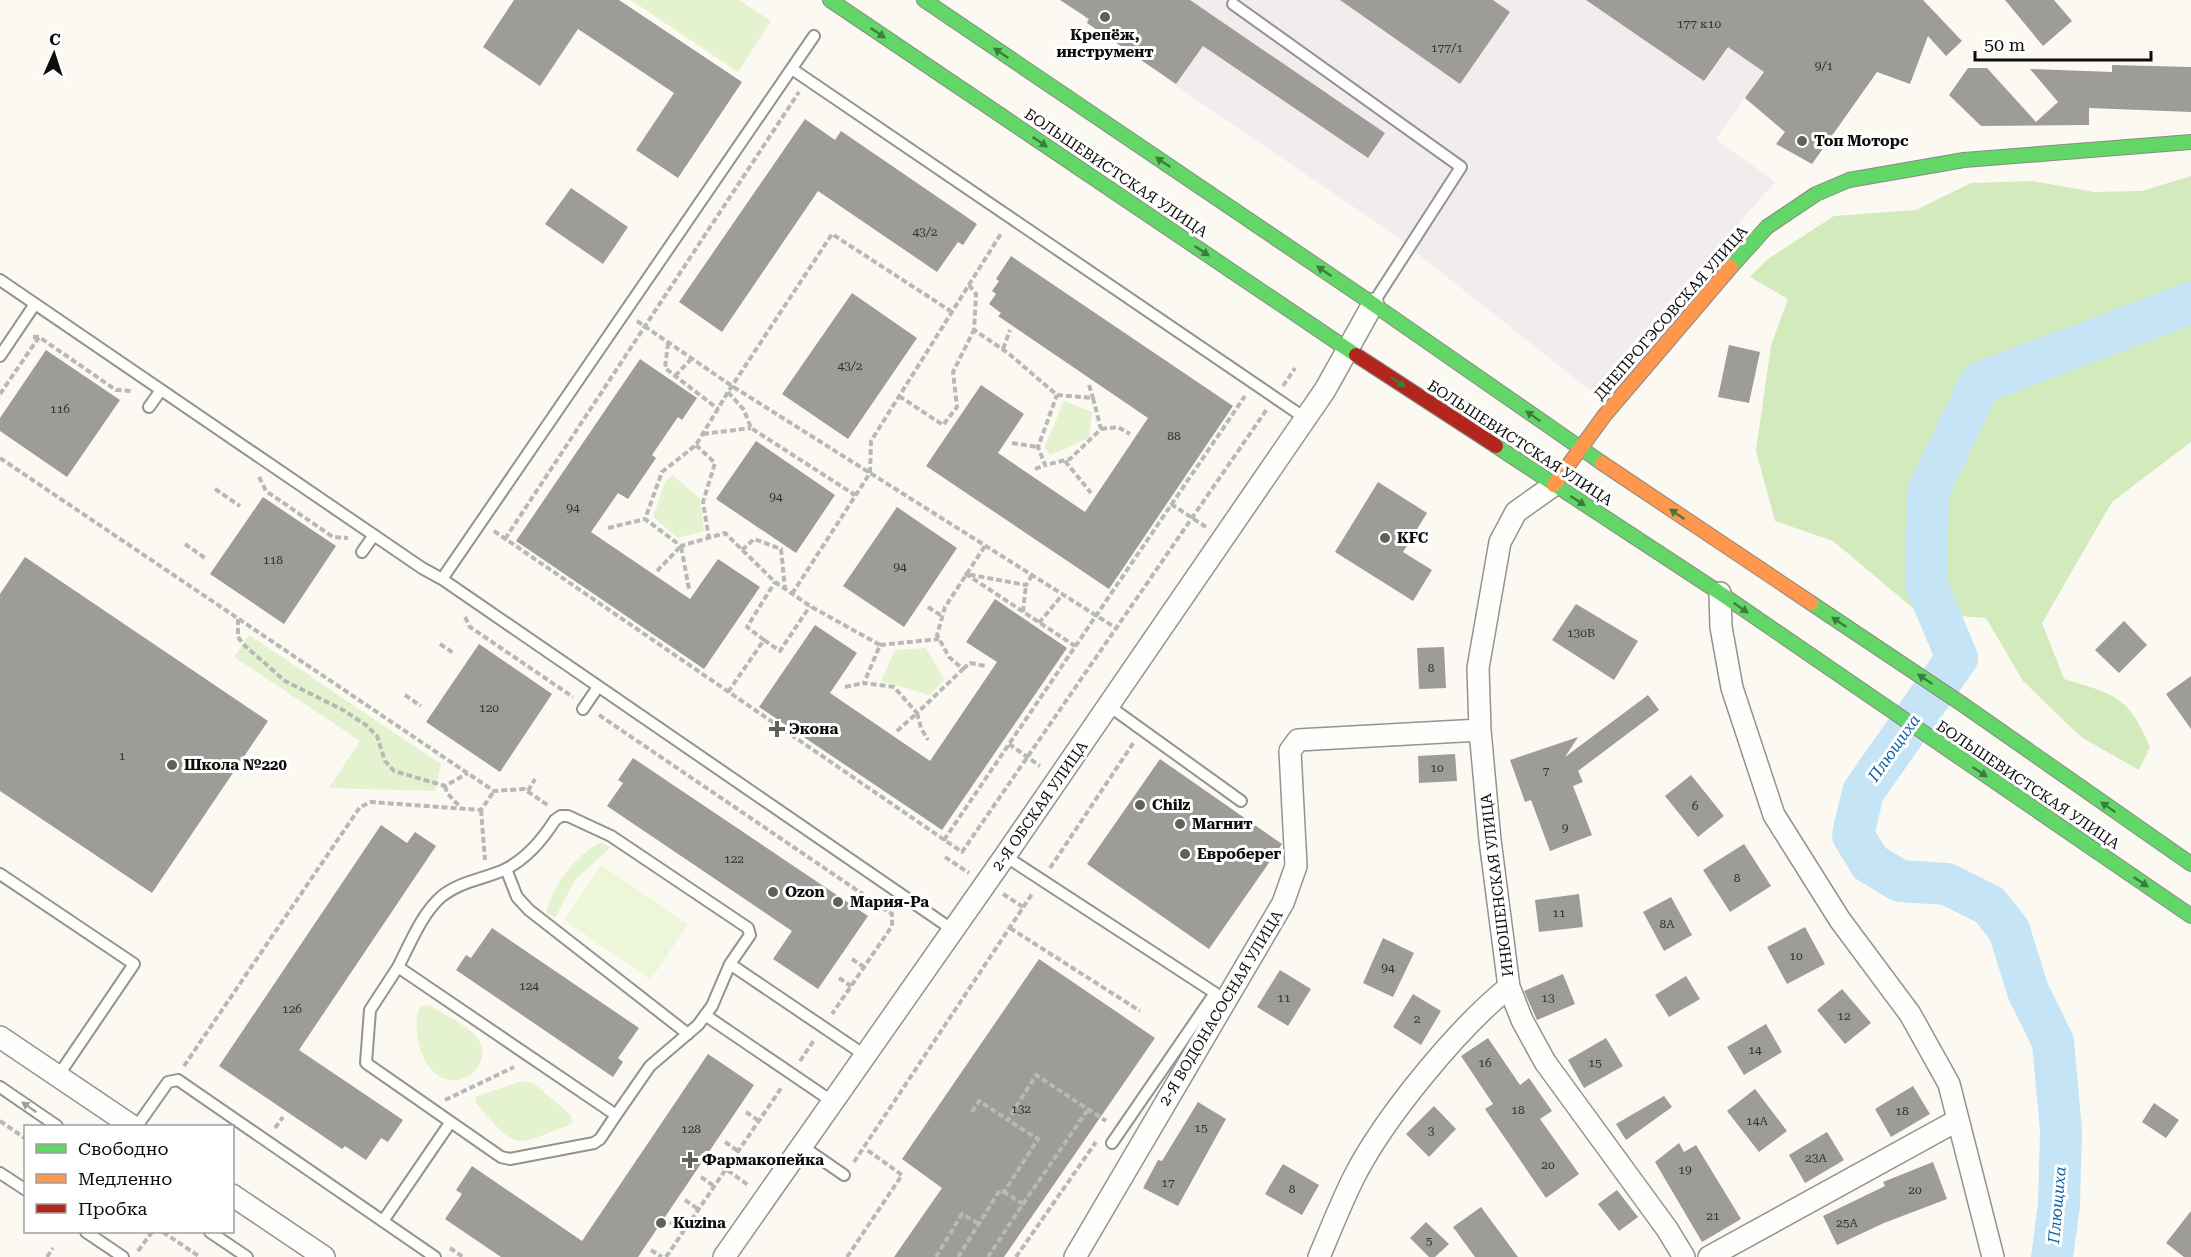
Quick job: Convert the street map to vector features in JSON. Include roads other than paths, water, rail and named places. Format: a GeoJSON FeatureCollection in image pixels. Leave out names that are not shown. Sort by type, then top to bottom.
{"type":"FeatureCollection","features":[{"type":"Feature","properties":{"kind":"main road","name":"БОЛЬШЕВИСТСКАЯ УЛИЦА"},"geometry":{"type":"LineString","coordinates":[[830,0],[1349,350],[1720,593],[2191,916]]}},
{"type":"Feature","properties":{"kind":"main road","name":"БОЛЬШЕВИСТСКАЯ УЛИЦА"},"geometry":{"type":"LineString","coordinates":[[924,0],[1373,304],[1581,449],[1962,704],[2191,864]]}},
{"type":"Feature","properties":{"kind":"main road","name":"ДНЕПРОГЭСОВСКАЯ УЛИЦА"},"geometry":{"type":"LineString","coordinates":[[1554,485],[1604,416],[1760,235],[1816,194],[1849,180],[1964,160],[2191,142]]}},
{"type":"Feature","properties":{"kind":"street","name":"2-Я ОБСКАЯ УЛИЦА"},"geometry":{"type":"LineString","coordinates":[[724,1257],[1005,856],[1223,539],[1349,350],[1373,304]]}},
{"type":"Feature","properties":{"kind":"street","name":"ИНЮШЕНСКАЯ УЛИЦА"},"geometry":{"type":"LineString","coordinates":[[1554,485],[1516,512],[1500,542],[1478,668],[1480,730],[1509,987],[1522,1020],[1545,1062],[1667,1229],[1684,1257]]}},
{"type":"Feature","properties":{"kind":"street"},"geometry":{"type":"LineString","coordinates":[[1720,593],[1721,627],[1732,688],[1774,815],[1840,920],[1910,1014],[1949,1084],[1993,1257]]}},
{"type":"Feature","properties":{"kind":"street","name":"2-Я ВОДОНАСОСНАЯ УЛИЦА"},"geometry":{"type":"LineString","coordinates":[[1075,1257],[1283,903],[1296,866],[1290,751],[1298,740],[1480,730]]}},
{"type":"Feature","properties":{"kind":"street"},"geometry":{"type":"LineString","coordinates":[[1319,1257],[1354,1177],[1390,1119],[1485,1006],[1509,987]]}},
{"type":"Feature","properties":{"kind":"street"},"geometry":{"type":"LineString","coordinates":[[0,1037],[131,1125]]}},
{"type":"Feature","properties":{"kind":"street"},"geometry":{"type":"LineString","coordinates":[[1709,1257],[1958,1120]]}},
{"type":"Feature","properties":{"kind":"street"},"geometry":{"type":"LineString","coordinates":[[234,1196],[324,1257]]}},
{"type":"Feature","properties":{"kind":"lane"},"geometry":{"type":"LineString","coordinates":[[1233,4],[1461,167],[1373,304]]}},
{"type":"Feature","properties":{"kind":"lane"},"geometry":{"type":"LineString","coordinates":[[442,579],[814,36]]}},
{"type":"Feature","properties":{"kind":"lane"},"geometry":{"type":"LineString","coordinates":[[792,69],[1305,418]]}},
{"type":"Feature","properties":{"kind":"lane"},"geometry":{"type":"LineString","coordinates":[[0,280],[442,579],[953,930]]}},
{"type":"Feature","properties":{"kind":"lane"},"geometry":{"type":"LineString","coordinates":[[0,356],[35,304]]}},
{"type":"Feature","properties":{"kind":"lane"},"geometry":{"type":"LineString","coordinates":[[149,407],[161,390]]}},
{"type":"Feature","properties":{"kind":"lane"},"geometry":{"type":"LineString","coordinates":[[362,552],[374,535]]}},
{"type":"Feature","properties":{"kind":"lane"},"geometry":{"type":"LineString","coordinates":[[584,707],[598,687]]}},
{"type":"Feature","properties":{"kind":"lane"},"geometry":{"type":"LineString","coordinates":[[1109,706],[1241,801]]}},
{"type":"Feature","properties":{"kind":"lane"},"geometry":{"type":"LineString","coordinates":[[565,816],[611,836],[748,928],[750,935],[730,964],[705,1015],[688,1034],[650,1066],[600,1139],[594,1143],[510,1159],[501,1157],[366,1064],[370,1010],[398,967],[428,913],[442,896],[467,882],[506,869],[527,855],[555,820],[565,816]]}},
{"type":"Feature","properties":{"kind":"lane"},"geometry":{"type":"LineString","coordinates":[[1005,856],[1215,993],[1112,1143]]}},
{"type":"Feature","properties":{"kind":"lane"},"geometry":{"type":"LineString","coordinates":[[506,869],[517,897],[530,910],[688,1034]]}},
{"type":"Feature","properties":{"kind":"lane"},"geometry":{"type":"LineString","coordinates":[[0,874],[134,964],[58,1076]]}},
{"type":"Feature","properties":{"kind":"lane"},"geometry":{"type":"LineString","coordinates":[[730,964],[866,1056]]}},
{"type":"Feature","properties":{"kind":"lane"},"geometry":{"type":"LineString","coordinates":[[398,967],[616,1115]]}},
{"type":"Feature","properties":{"kind":"lane"},"geometry":{"type":"LineString","coordinates":[[705,1015],[833,1102]]}},
{"type":"Feature","properties":{"kind":"lane"},"geometry":{"type":"LineString","coordinates":[[138,1125],[168,1082],[175,1080],[435,1257]]}},
{"type":"Feature","properties":{"kind":"lane"},"geometry":{"type":"LineString","coordinates":[[0,1087],[56,1125]]}},
{"type":"Feature","properties":{"kind":"lane"},"geometry":{"type":"LineString","coordinates":[[383,1221],[450,1122]]}},
{"type":"Feature","properties":{"kind":"lane"},"geometry":{"type":"LineString","coordinates":[[802,1146],[844,1174]]}},
{"type":"Feature","properties":{"kind":"lane"},"geometry":{"type":"LineString","coordinates":[[0,1173],[24,1189]]}},
{"type":"Feature","properties":{"kind":"lane"},"geometry":{"type":"LineString","coordinates":[[87,1233],[123,1257]]}},
{"type":"Feature","properties":{"kind":"lane"},"geometry":{"type":"LineString","coordinates":[[211,1233],[247,1257]]}},
{"type":"Feature","properties":{"kind":"waterway","name":"Плющиха"},"geometry":{"type":"LineString","coordinates":[[2052,1257],[2059,1205],[2061,1130],[2053,1042],[2028,991],[2009,930],[1989,905],[1947,884],[1900,881],[1870,863],[1853,835],[1863,792],[1957,658],[1926,584],[1928,492],[1980,383],[2191,303]]}},
{"type":"Feature","properties":{"kind":"place","name":"Крепёж, инструмент"},"geometry":{"type":"Point","coordinates":[1105,17]}},
{"type":"Feature","properties":{"kind":"place","name":"Топ Моторс"},"geometry":{"type":"Point","coordinates":[1802,141]}},
{"type":"Feature","properties":{"kind":"place","name":"KFC"},"geometry":{"type":"Point","coordinates":[1385,538]}},
{"type":"Feature","properties":{"kind":"place","name":"Экона"},"geometry":{"type":"Point","coordinates":[777,729]}},
{"type":"Feature","properties":{"kind":"place","name":"Школа №220"},"geometry":{"type":"Point","coordinates":[172,765]}},
{"type":"Feature","properties":{"kind":"place","name":"Chilz"},"geometry":{"type":"Point","coordinates":[1140,805]}},
{"type":"Feature","properties":{"kind":"place","name":"Магнит"},"geometry":{"type":"Point","coordinates":[1180,824]}},
{"type":"Feature","properties":{"kind":"place","name":"Евроберег"},"geometry":{"type":"Point","coordinates":[1185,854]}},
{"type":"Feature","properties":{"kind":"place","name":"Ozon"},"geometry":{"type":"Point","coordinates":[773,892]}},
{"type":"Feature","properties":{"kind":"place","name":"Мария-Ра"},"geometry":{"type":"Point","coordinates":[838,902]}},
{"type":"Feature","properties":{"kind":"place","name":"Фармакопейка"},"geometry":{"type":"Point","coordinates":[690,1160]}},
{"type":"Feature","properties":{"kind":"place","name":"Kuzina"},"geometry":{"type":"Point","coordinates":[661,1223]}}]}
